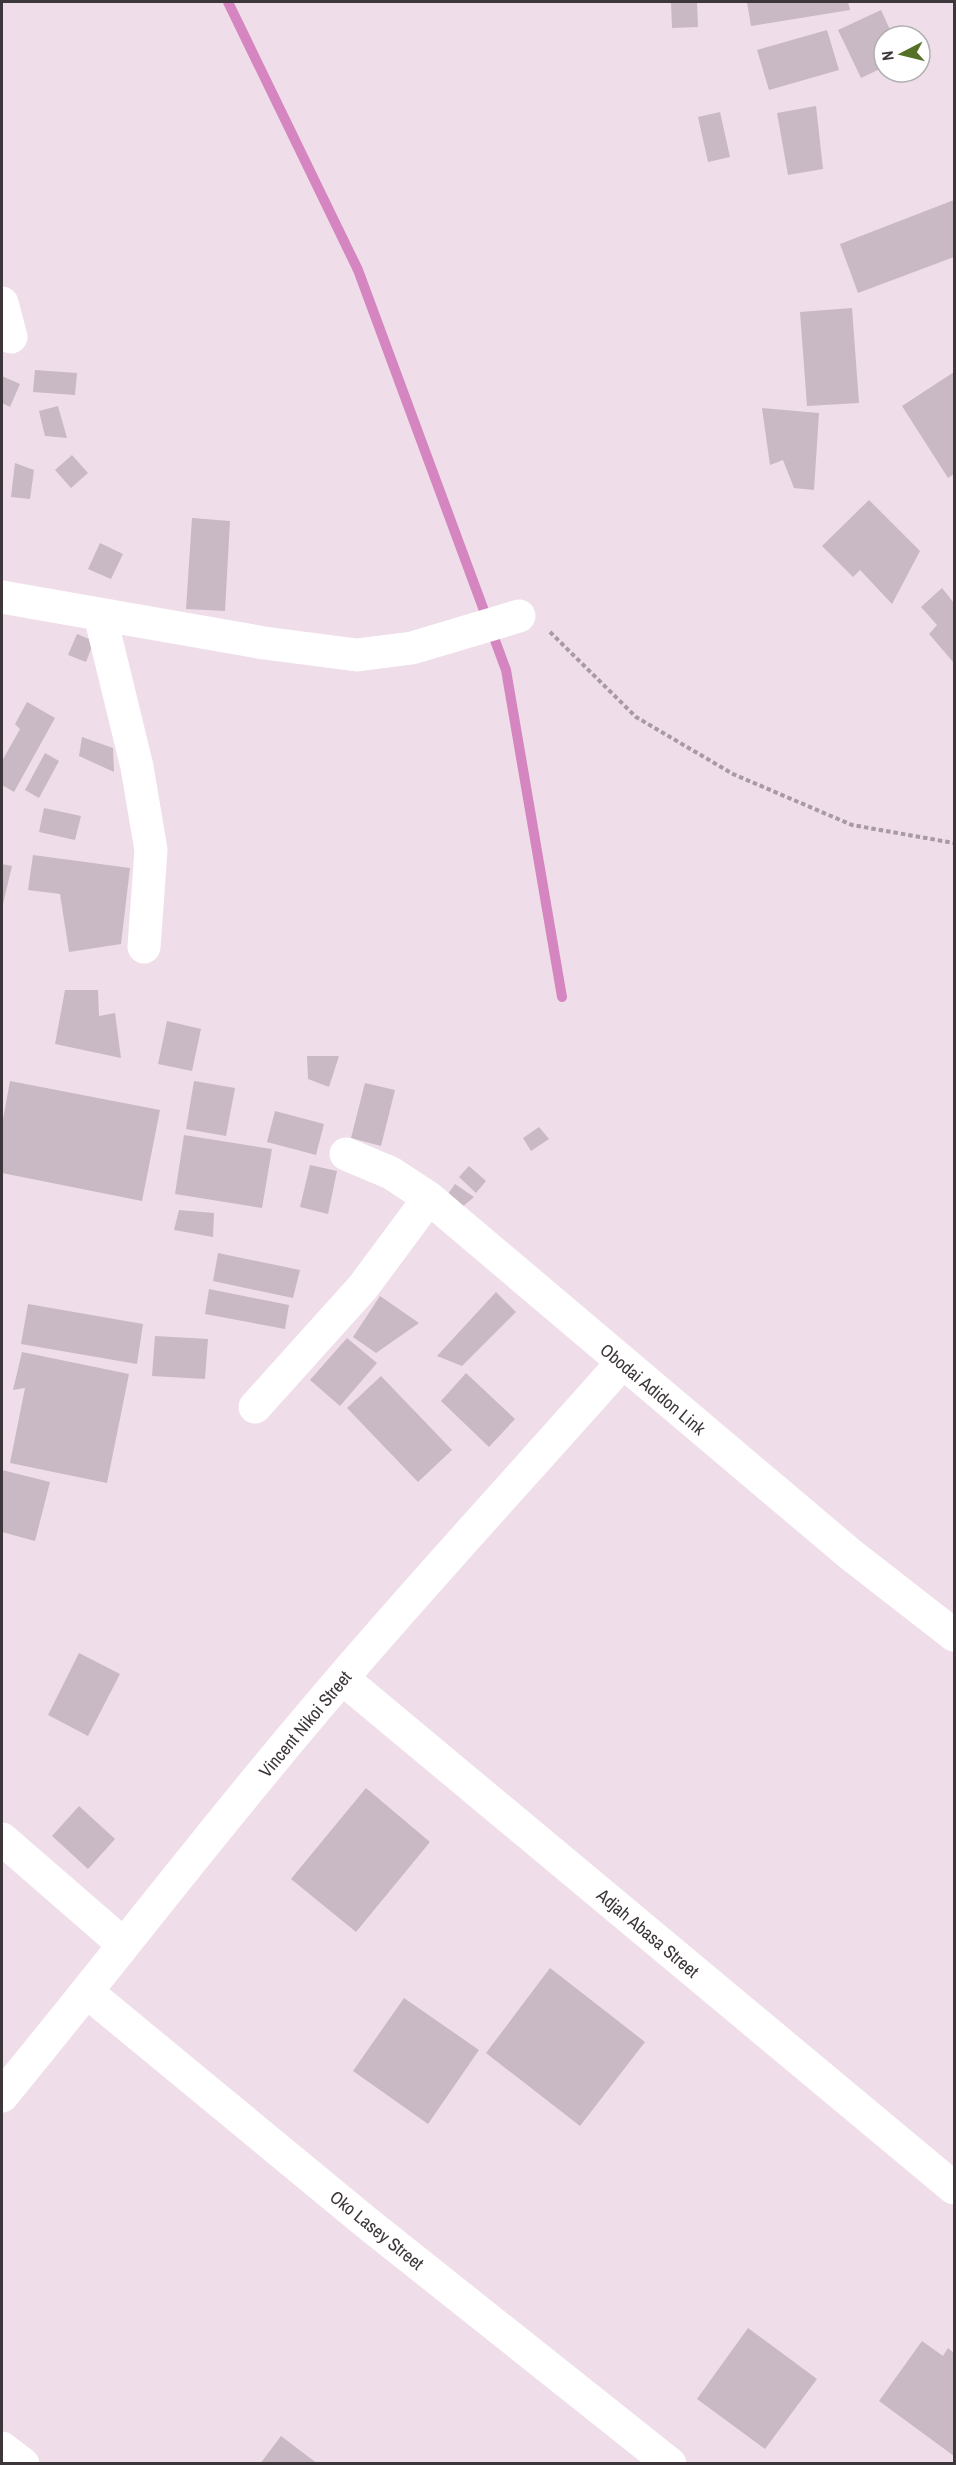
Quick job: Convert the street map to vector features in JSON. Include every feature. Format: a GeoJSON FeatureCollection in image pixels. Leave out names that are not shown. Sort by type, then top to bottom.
{"type":"FeatureCollection","features":[{"type":"Feature","properties":{"kind":"street"},"geometry":{"type":"LineString","coordinates":[[2,303],[11,337]]}},
{"type":"Feature","properties":{"kind":"street"},"geometry":{"type":"LineString","coordinates":[[2,597],[324,652],[357,655],[412,648],[511,618]]}},
{"type":"Feature","properties":{"kind":"street"},"geometry":{"type":"LineString","coordinates":[[100,615],[137,767],[151,850],[144,947]]}},
{"type":"Feature","properties":{"kind":"street","name":"Obodai Adidon Link"},"geometry":{"type":"LineString","coordinates":[[346,1154],[391,1173],[429,1198],[850,1554],[954,1635]]}},
{"type":"Feature","properties":{"kind":"street"},"geometry":{"type":"LineString","coordinates":[[255,1407],[363,1287],[429,1198]]}},
{"type":"Feature","properties":{"kind":"street","name":"Vincent Nikoi Street"},"geometry":{"type":"LineString","coordinates":[[2,2096],[123,1944],[342,1678],[622,1363]]}},
{"type":"Feature","properties":{"kind":"street","name":"Adjah Abasa Street"},"geometry":{"type":"LineString","coordinates":[[342,1678],[954,2188]]}},
{"type":"Feature","properties":{"kind":"street"},"geometry":{"type":"LineString","coordinates":[[2,1839],[123,1944]]}},
{"type":"Feature","properties":{"kind":"street","name":"Oko Lasey Street"},"geometry":{"type":"LineString","coordinates":[[87,1992],[367,2223],[670,2463]]}},
{"type":"Feature","properties":{"kind":"street"},"geometry":{"type":"LineString","coordinates":[[2,2448],[23,2463]]}},
{"type":"Feature","properties":{"kind":"path"},"geometry":{"type":"LineString","coordinates":[[511,618],[542,625],[636,717],[733,774],[852,825],[954,843]]}},
{"type":"Feature","properties":{"kind":"building"},"geometry":{"type":"Polygon","coordinates":[[[671,2],[697,2],[698,27],[672,28],[671,2]]]}},
{"type":"Feature","properties":{"kind":"building"},"geometry":{"type":"Polygon","coordinates":[[[747,2],[848,2],[850,10],[751,26],[747,2]]]}},
{"type":"Feature","properties":{"kind":"building"},"geometry":{"type":"Polygon","coordinates":[[[881,10],[887,24],[872,24],[872,73],[861,78],[838,30],[881,10]]]}},
{"type":"Feature","properties":{"kind":"building"},"geometry":{"type":"Polygon","coordinates":[[[827,30],[839,70],[769,90],[757,50],[827,30]]]}},
{"type":"Feature","properties":{"kind":"building"},"geometry":{"type":"Polygon","coordinates":[[[816,106],[823,169],[788,175],[777,113],[816,106]]]}},
{"type":"Feature","properties":{"kind":"building"},"geometry":{"type":"Polygon","coordinates":[[[720,112],[730,157],[708,162],[698,117],[720,112]]]}},
{"type":"Feature","properties":{"kind":"building"},"geometry":{"type":"Polygon","coordinates":[[[954,200],[954,257],[858,293],[840,244],[954,200]]]}},
{"type":"Feature","properties":{"kind":"building"},"geometry":{"type":"Polygon","coordinates":[[[852,308],[859,403],[807,406],[800,312],[852,308]]]}},
{"type":"Feature","properties":{"kind":"building"},"geometry":{"type":"Polygon","coordinates":[[[35,370],[77,373],[75,395],[33,392],[35,370]]]}},
{"type":"Feature","properties":{"kind":"building"},"geometry":{"type":"Polygon","coordinates":[[[954,372],[954,474],[948,478],[902,406],[954,372]]]}},
{"type":"Feature","properties":{"kind":"building"},"geometry":{"type":"Polygon","coordinates":[[[2,376],[20,384],[10,407],[2,403],[2,376]]]}},
{"type":"Feature","properties":{"kind":"building"},"geometry":{"type":"Polygon","coordinates":[[[58,406],[67,438],[45,436],[39,411],[58,406]]]}},
{"type":"Feature","properties":{"kind":"building"},"geometry":{"type":"Polygon","coordinates":[[[762,408],[819,413],[814,490],[794,488],[783,460],[770,465],[762,408]]]}},
{"type":"Feature","properties":{"kind":"building"},"geometry":{"type":"Polygon","coordinates":[[[72,455],[88,473],[71,488],[55,470],[72,455]]]}},
{"type":"Feature","properties":{"kind":"building"},"geometry":{"type":"Polygon","coordinates":[[[15,463],[34,470],[30,499],[11,497],[15,463]]]}},
{"type":"Feature","properties":{"kind":"building"},"geometry":{"type":"Polygon","coordinates":[[[869,500],[920,551],[892,604],[860,570],[853,577],[822,546],[869,500]]]}},
{"type":"Feature","properties":{"kind":"building"},"geometry":{"type":"Polygon","coordinates":[[[192,518],[230,521],[225,611],[186,609],[192,518]]]}},
{"type":"Feature","properties":{"kind":"building"},"geometry":{"type":"Polygon","coordinates":[[[100,543],[123,554],[111,579],[88,569],[100,543]]]}},
{"type":"Feature","properties":{"kind":"building"},"geometry":{"type":"Polygon","coordinates":[[[942,588],[954,603],[954,663],[929,634],[937,625],[921,607],[942,588]]]}},
{"type":"Feature","properties":{"kind":"building"},"geometry":{"type":"Polygon","coordinates":[[[77,634],[94,641],[86,662],[68,655],[77,634]]]}},
{"type":"Feature","properties":{"kind":"building"},"geometry":{"type":"Polygon","coordinates":[[[27,702],[55,718],[14,792],[2,785],[2,761],[20,729],[15,724],[27,702]]]}},
{"type":"Feature","properties":{"kind":"building"},"geometry":{"type":"Polygon","coordinates":[[[82,737],[113,748],[114,772],[79,756],[82,737]]]}},
{"type":"Feature","properties":{"kind":"building"},"geometry":{"type":"Polygon","coordinates":[[[45,753],[59,761],[39,798],[25,790],[45,753]]]}},
{"type":"Feature","properties":{"kind":"building"},"geometry":{"type":"Polygon","coordinates":[[[44,808],[81,816],[75,840],[39,832],[44,808]]]}},
{"type":"Feature","properties":{"kind":"building"},"geometry":{"type":"Polygon","coordinates":[[[33,855],[130,868],[121,944],[69,952],[60,894],[28,890],[33,855]]]}},
{"type":"Feature","properties":{"kind":"building"},"geometry":{"type":"Polygon","coordinates":[[[2,864],[12,866],[2,908],[2,864]]]}},
{"type":"Feature","properties":{"kind":"building"},"geometry":{"type":"Polygon","coordinates":[[[65,990],[98,990],[99,1016],[115,1013],[121,1058],[55,1044],[65,990]]]}},
{"type":"Feature","properties":{"kind":"building"},"geometry":{"type":"Polygon","coordinates":[[[167,1021],[201,1029],[192,1071],[158,1064],[167,1021]]]}},
{"type":"Feature","properties":{"kind":"building"},"geometry":{"type":"Polygon","coordinates":[[[307,1056],[339,1056],[329,1087],[308,1079],[307,1056]]]}},
{"type":"Feature","properties":{"kind":"building"},"geometry":{"type":"Polygon","coordinates":[[[10,1081],[160,1110],[142,1201],[2,1173],[2,1125],[10,1081]]]}},
{"type":"Feature","properties":{"kind":"building"},"geometry":{"type":"Polygon","coordinates":[[[194,1081],[235,1088],[226,1136],[186,1129],[194,1081]]]}},
{"type":"Feature","properties":{"kind":"building"},"geometry":{"type":"Polygon","coordinates":[[[365,1083],[395,1090],[381,1146],[351,1138],[365,1083]]]}},
{"type":"Feature","properties":{"kind":"building"},"geometry":{"type":"Polygon","coordinates":[[[275,1111],[324,1124],[316,1155],[267,1142],[275,1111]]]}},
{"type":"Feature","properties":{"kind":"building"},"geometry":{"type":"Polygon","coordinates":[[[539,1127],[549,1139],[531,1151],[523,1138],[539,1127]]]}},
{"type":"Feature","properties":{"kind":"building"},"geometry":{"type":"Polygon","coordinates":[[[184,1135],[272,1149],[262,1208],[175,1194],[184,1135]]]}},
{"type":"Feature","properties":{"kind":"building"},"geometry":{"type":"Polygon","coordinates":[[[310,1165],[337,1171],[328,1214],[300,1207],[310,1165]]]}},
{"type":"Feature","properties":{"kind":"building"},"geometry":{"type":"Polygon","coordinates":[[[469,1166],[486,1181],[476,1193],[459,1177],[469,1166]]]}},
{"type":"Feature","properties":{"kind":"building"},"geometry":{"type":"Polygon","coordinates":[[[455,1184],[474,1197],[461,1208],[445,1198],[455,1184]]]}},
{"type":"Feature","properties":{"kind":"building"},"geometry":{"type":"Polygon","coordinates":[[[179,1210],[214,1213],[213,1237],[174,1230],[179,1210]]]}},
{"type":"Feature","properties":{"kind":"building"},"geometry":{"type":"Polygon","coordinates":[[[218,1253],[300,1270],[293,1298],[213,1281],[218,1253]]]}},
{"type":"Feature","properties":{"kind":"building"},"geometry":{"type":"Polygon","coordinates":[[[209,1289],[289,1305],[285,1329],[205,1314],[209,1289]]]}},
{"type":"Feature","properties":{"kind":"building"},"geometry":{"type":"Polygon","coordinates":[[[496,1292],[516,1312],[462,1366],[437,1356],[496,1292]]]}},
{"type":"Feature","properties":{"kind":"building"},"geometry":{"type":"Polygon","coordinates":[[[380,1296],[419,1323],[376,1353],[353,1337],[380,1296]]]}},
{"type":"Feature","properties":{"kind":"building"},"geometry":{"type":"Polygon","coordinates":[[[28,1304],[143,1324],[137,1364],[21,1344],[28,1304]]]}},
{"type":"Feature","properties":{"kind":"building"},"geometry":{"type":"Polygon","coordinates":[[[155,1336],[208,1339],[205,1379],[152,1376],[155,1336]]]}},
{"type":"Feature","properties":{"kind":"building"},"geometry":{"type":"Polygon","coordinates":[[[347,1338],[377,1363],[340,1406],[310,1380],[347,1338]]]}},
{"type":"Feature","properties":{"kind":"building"},"geometry":{"type":"Polygon","coordinates":[[[22,1352],[129,1374],[107,1483],[10,1463],[25,1388],[13,1390],[22,1352]]]}},
{"type":"Feature","properties":{"kind":"building"},"geometry":{"type":"Polygon","coordinates":[[[466,1373],[515,1419],[489,1447],[441,1401],[466,1373]]]}},
{"type":"Feature","properties":{"kind":"building"},"geometry":{"type":"Polygon","coordinates":[[[381,1376],[452,1450],[418,1482],[347,1408],[381,1376]]]}},
{"type":"Feature","properties":{"kind":"building"},"geometry":{"type":"Polygon","coordinates":[[[2,1470],[50,1482],[35,1541],[2,1532],[2,1470]]]}},
{"type":"Feature","properties":{"kind":"building"},"geometry":{"type":"Polygon","coordinates":[[[79,1653],[120,1674],[88,1736],[48,1715],[79,1653]]]}},
{"type":"Feature","properties":{"kind":"building"},"geometry":{"type":"Polygon","coordinates":[[[366,1788],[430,1842],[356,1932],[291,1879],[366,1788]]]}},
{"type":"Feature","properties":{"kind":"building"},"geometry":{"type":"Polygon","coordinates":[[[79,1806],[115,1839],[88,1869],[52,1836],[79,1806]]]}},
{"type":"Feature","properties":{"kind":"building"},"geometry":{"type":"Polygon","coordinates":[[[550,1968],[645,2042],[580,2126],[486,2053],[550,1968]]]}},
{"type":"Feature","properties":{"kind":"building"},"geometry":{"type":"Polygon","coordinates":[[[404,1998],[479,2050],[428,2124],[353,2071],[404,1998]]]}},
{"type":"Feature","properties":{"kind":"building"},"geometry":{"type":"Polygon","coordinates":[[[748,2328],[817,2379],[765,2449],[697,2399],[748,2328]]]}},
{"type":"Feature","properties":{"kind":"building"},"geometry":{"type":"Polygon","coordinates":[[[922,2341],[943,2356],[948,2348],[954,2353],[954,2456],[879,2401],[922,2341]]]}},
{"type":"Feature","properties":{"kind":"building"},"geometry":{"type":"Polygon","coordinates":[[[281,2436],[318,2464],[260,2464],[281,2436]]]}},
{"type":"Feature","properties":{"kind":"waterway"},"geometry":{"type":"LineString","coordinates":[[228,2],[358,270],[506,670],[562,997]]}}]}
